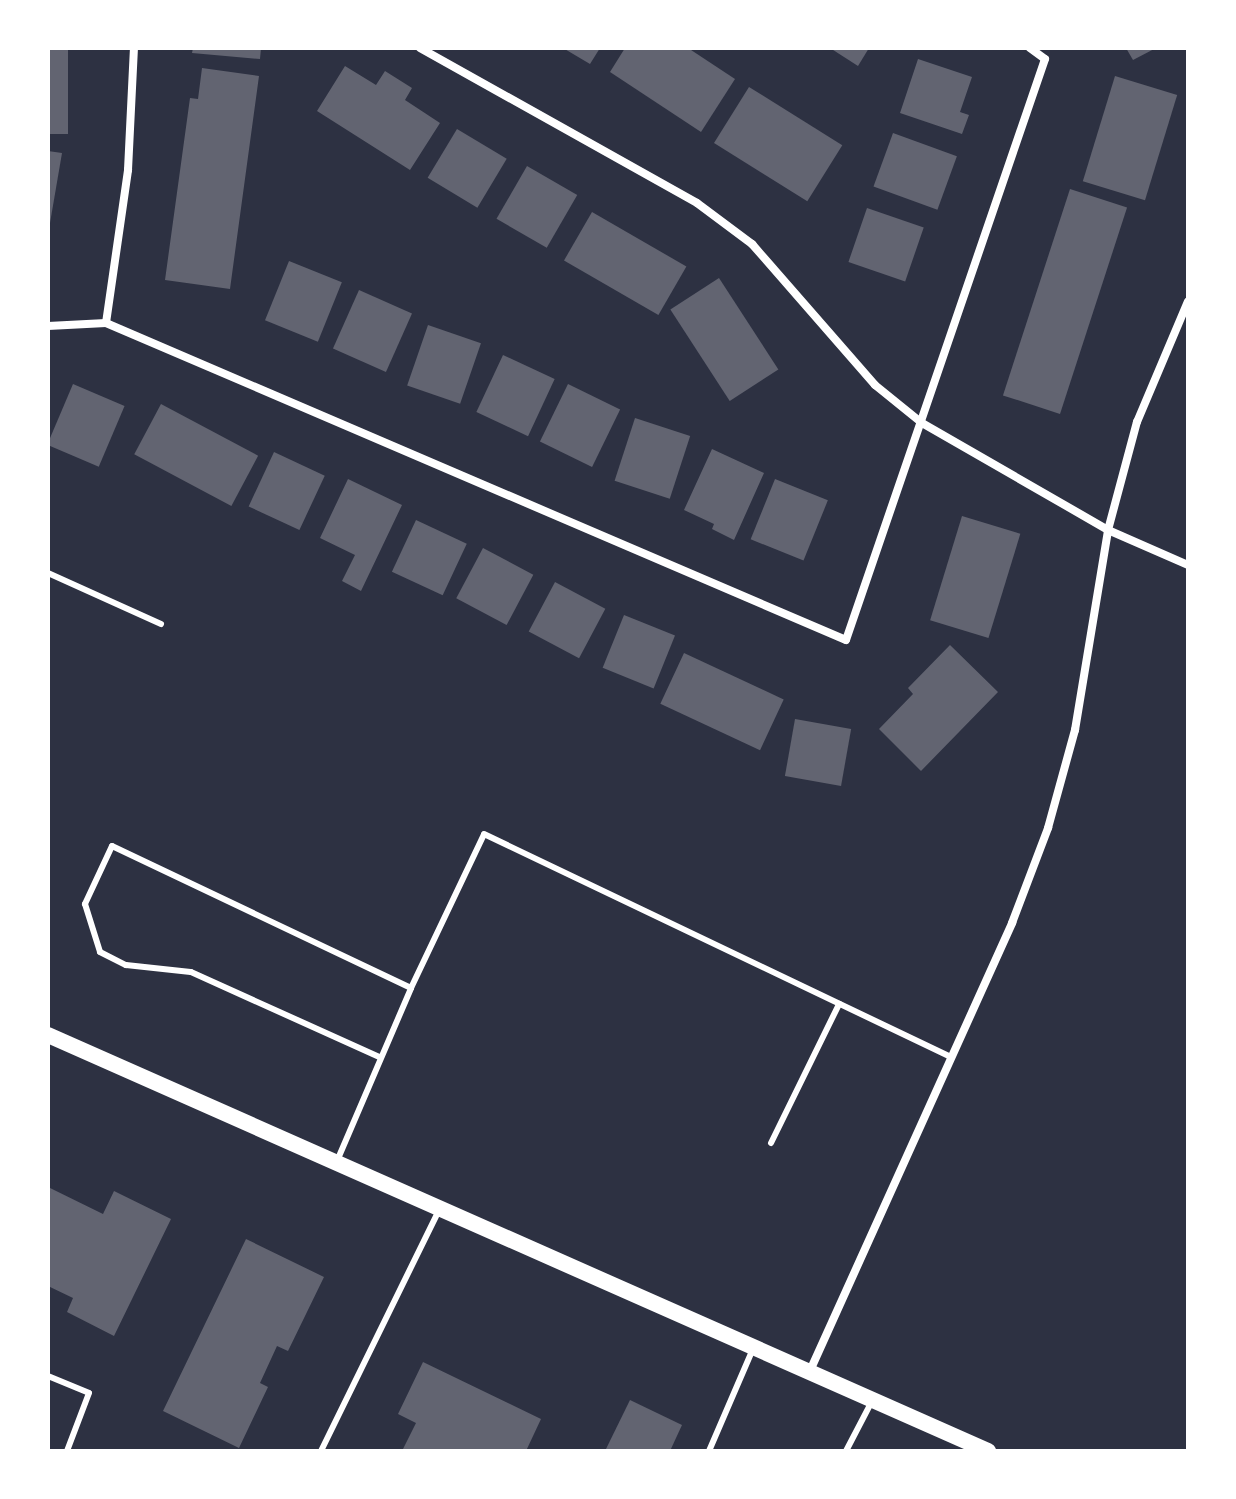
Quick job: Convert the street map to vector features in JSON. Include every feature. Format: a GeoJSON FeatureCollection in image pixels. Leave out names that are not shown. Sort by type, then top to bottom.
{"type":"FeatureCollection","features":[{"type":"Feature","properties":{"kind":"main road"},"geometry":{"type":"LineString","coordinates":[[48,1035],[988,1451]]}},
{"type":"Feature","properties":{"kind":"street"},"geometry":{"type":"LineString","coordinates":[[106,323],[128,170],[134,48]]}},
{"type":"Feature","properties":{"kind":"street"},"geometry":{"type":"LineString","coordinates":[[420,48],[697,203],[752,244],[875,385],[922,423],[1108,530],[1188,565]]}},
{"type":"Feature","properties":{"kind":"street"},"geometry":{"type":"LineString","coordinates":[[48,326],[106,323],[846,640],[1045,59],[1030,48]]}},
{"type":"Feature","properties":{"kind":"street"},"geometry":{"type":"LineString","coordinates":[[809,1373],[1012,923],[1048,828],[1075,730],[1108,530],[1137,422],[1188,301]]}},
{"type":"Feature","properties":{"kind":"lane"},"geometry":{"type":"LineString","coordinates":[[48,573],[161,624]]}},
{"type":"Feature","properties":{"kind":"lane"},"geometry":{"type":"LineString","coordinates":[[335,1164],[379,1057],[484,834],[951,1057]]}},
{"type":"Feature","properties":{"kind":"lane"},"geometry":{"type":"LineString","coordinates":[[379,1057],[191,972],[126,965],[100,952],[85,904],[112,846],[411,988]]}},
{"type":"Feature","properties":{"kind":"lane"},"geometry":{"type":"LineString","coordinates":[[771,1143],[839,1004]]}},
{"type":"Feature","properties":{"kind":"lane"},"geometry":{"type":"LineString","coordinates":[[321,1451],[439,1210]]}},
{"type":"Feature","properties":{"kind":"lane"},"geometry":{"type":"LineString","coordinates":[[709,1451],[753,1349]]}},
{"type":"Feature","properties":{"kind":"lane"},"geometry":{"type":"LineString","coordinates":[[48,1376],[89,1393],[67,1451]]}},
{"type":"Feature","properties":{"kind":"lane"},"geometry":{"type":"LineString","coordinates":[[846,1451],[872,1401]]}},
{"type":"Feature","properties":{"kind":"building"},"geometry":{"type":"Polygon","coordinates":[[[48,48],[68,48],[68,134],[48,134],[48,48]]]}},
{"type":"Feature","properties":{"kind":"building"},"geometry":{"type":"Polygon","coordinates":[[[193,48],[261,48],[260,59],[192,53],[193,48]]]}},
{"type":"Feature","properties":{"kind":"building"},"geometry":{"type":"Polygon","coordinates":[[[563,48],[600,48],[590,64],[563,48]]]}},
{"type":"Feature","properties":{"kind":"building"},"geometry":{"type":"Polygon","coordinates":[[[625,48],[688,48],[735,79],[701,132],[610,72],[625,48]]]}},
{"type":"Feature","properties":{"kind":"building"},"geometry":{"type":"Polygon","coordinates":[[[830,48],[869,48],[858,66],[830,48]]]}},
{"type":"Feature","properties":{"kind":"building"},"geometry":{"type":"Polygon","coordinates":[[[1126,48],[1156,48],[1133,60],[1126,48]]]}},
{"type":"Feature","properties":{"kind":"building"},"geometry":{"type":"Polygon","coordinates":[[[918,59],[972,77],[960,112],[969,115],[962,134],[900,113],[918,59]]]}},
{"type":"Feature","properties":{"kind":"building"},"geometry":{"type":"Polygon","coordinates":[[[345,66],[376,85],[385,71],[412,88],[405,100],[440,123],[410,170],[317,111],[345,66]]]}},
{"type":"Feature","properties":{"kind":"building"},"geometry":{"type":"Polygon","coordinates":[[[202,68],[259,76],[230,289],[165,280],[190,98],[198,99],[202,68]]]}},
{"type":"Feature","properties":{"kind":"building"},"geometry":{"type":"Polygon","coordinates":[[[1115,76],[1177,95],[1145,200],[1083,181],[1115,76]]]}},
{"type":"Feature","properties":{"kind":"building"},"geometry":{"type":"Polygon","coordinates":[[[749,87],[842,145],[807,201],[714,143],[749,87]]]}},
{"type":"Feature","properties":{"kind":"building"},"geometry":{"type":"Polygon","coordinates":[[[457,129],[507,159],[477,208],[428,178],[457,129]]]}},
{"type":"Feature","properties":{"kind":"building"},"geometry":{"type":"Polygon","coordinates":[[[893,133],[957,156],[937,210],[874,187],[893,133]]]}},
{"type":"Feature","properties":{"kind":"building"},"geometry":{"type":"Polygon","coordinates":[[[48,151],[62,153],[50,223],[48,223],[48,151]]]}},
{"type":"Feature","properties":{"kind":"building"},"geometry":{"type":"Polygon","coordinates":[[[527,166],[577,195],[547,248],[496,219],[527,166]]]}},
{"type":"Feature","properties":{"kind":"building"},"geometry":{"type":"Polygon","coordinates":[[[1070,189],[1127,208],[1060,414],[1003,395],[1070,189]]]}},
{"type":"Feature","properties":{"kind":"building"},"geometry":{"type":"Polygon","coordinates":[[[867,208],[924,228],[905,281],[848,262],[867,208]]]}},
{"type":"Feature","properties":{"kind":"building"},"geometry":{"type":"Polygon","coordinates":[[[592,212],[686,266],[658,315],[564,260],[592,212]]]}},
{"type":"Feature","properties":{"kind":"building"},"geometry":{"type":"Polygon","coordinates":[[[289,261],[342,282],[318,342],[265,320],[289,261]]]}},
{"type":"Feature","properties":{"kind":"building"},"geometry":{"type":"Polygon","coordinates":[[[719,278],[778,369],[730,401],[670,310],[719,278]]]}},
{"type":"Feature","properties":{"kind":"building"},"geometry":{"type":"Polygon","coordinates":[[[359,290],[412,314],[386,372],[333,348],[359,290]]]}},
{"type":"Feature","properties":{"kind":"building"},"geometry":{"type":"Polygon","coordinates":[[[428,325],[481,343],[460,404],[407,386],[428,325]]]}},
{"type":"Feature","properties":{"kind":"building"},"geometry":{"type":"Polygon","coordinates":[[[503,355],[555,379],[528,436],[476,412],[503,355]]]}},
{"type":"Feature","properties":{"kind":"building"},"geometry":{"type":"Polygon","coordinates":[[[73,384],[125,406],[99,467],[48,445],[73,384]]]}},
{"type":"Feature","properties":{"kind":"building"},"geometry":{"type":"Polygon","coordinates":[[[568,384],[620,409],[592,467],[540,442],[568,384]]]}},
{"type":"Feature","properties":{"kind":"building"},"geometry":{"type":"Polygon","coordinates":[[[161,404],[258,456],[231,506],[134,454],[161,404]]]}},
{"type":"Feature","properties":{"kind":"building"},"geometry":{"type":"Polygon","coordinates":[[[635,418],[690,436],[670,499],[615,481],[635,418]]]}},
{"type":"Feature","properties":{"kind":"building"},"geometry":{"type":"Polygon","coordinates":[[[712,449],[764,473],[734,540],[712,529],[714,524],[684,510],[712,449]]]}},
{"type":"Feature","properties":{"kind":"building"},"geometry":{"type":"Polygon","coordinates":[[[274,452],[325,476],[299,530],[249,506],[274,452]]]}},
{"type":"Feature","properties":{"kind":"building"},"geometry":{"type":"Polygon","coordinates":[[[348,479],[402,505],[361,591],[342,581],[355,555],[320,538],[348,479]]]}},
{"type":"Feature","properties":{"kind":"building"},"geometry":{"type":"Polygon","coordinates":[[[775,479],[828,500],[804,561],[751,539],[775,479]]]}},
{"type":"Feature","properties":{"kind":"building"},"geometry":{"type":"Polygon","coordinates":[[[962,516],[1020,534],[988,638],[930,620],[962,516]]]}},
{"type":"Feature","properties":{"kind":"building"},"geometry":{"type":"Polygon","coordinates":[[[416,520],[467,544],[443,595],[392,572],[416,520]]]}},
{"type":"Feature","properties":{"kind":"building"},"geometry":{"type":"Polygon","coordinates":[[[483,548],[533,575],[507,625],[456,598],[483,548]]]}},
{"type":"Feature","properties":{"kind":"building"},"geometry":{"type":"Polygon","coordinates":[[[555,582],[605,609],[579,658],[529,631],[555,582]]]}},
{"type":"Feature","properties":{"kind":"building"},"geometry":{"type":"Polygon","coordinates":[[[624,615],[675,636],[654,688],[603,668],[624,615]]]}},
{"type":"Feature","properties":{"kind":"building"},"geometry":{"type":"Polygon","coordinates":[[[950,645],[998,692],[921,771],[879,729],[913,694],[908,688],[950,645]]]}},
{"type":"Feature","properties":{"kind":"building"},"geometry":{"type":"Polygon","coordinates":[[[684,653],[784,699],[760,750],[660,704],[684,653]]]}},
{"type":"Feature","properties":{"kind":"building"},"geometry":{"type":"Polygon","coordinates":[[[795,719],[851,729],[841,786],[785,776],[795,719]]]}},
{"type":"Feature","properties":{"kind":"building"},"geometry":{"type":"Polygon","coordinates":[[[48,1187],[103,1214],[114,1191],[171,1219],[114,1336],[67,1312],[73,1298],[48,1286],[48,1187]]]}},
{"type":"Feature","properties":{"kind":"building"},"geometry":{"type":"Polygon","coordinates":[[[246,1239],[324,1277],[288,1351],[277,1346],[260,1383],[268,1387],[239,1448],[163,1411],[246,1239]]]}},
{"type":"Feature","properties":{"kind":"building"},"geometry":{"type":"Polygon","coordinates":[[[423,1362],[541,1419],[526,1451],[402,1451],[416,1423],[398,1414],[423,1362]]]}},
{"type":"Feature","properties":{"kind":"building"},"geometry":{"type":"Polygon","coordinates":[[[630,1400],[682,1425],[670,1451],[605,1451],[630,1400]]]}}]}
